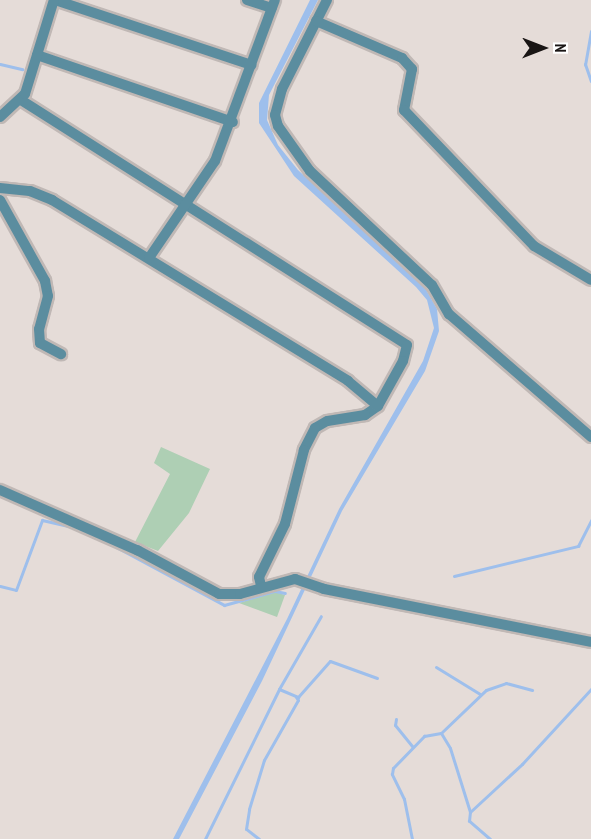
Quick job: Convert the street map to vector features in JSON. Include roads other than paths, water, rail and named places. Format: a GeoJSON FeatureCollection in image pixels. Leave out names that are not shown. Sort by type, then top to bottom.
{"type":"FeatureCollection","features":[{"type":"Feature","properties":{"kind":"street"},"geometry":{"type":"LineString","coordinates":[[0,117],[21,100],[55,0],[252,64]]}},
{"type":"Feature","properties":{"kind":"street"},"geometry":{"type":"LineString","coordinates":[[149,258],[215,161],[233,122],[273,4],[247,0]]}},
{"type":"Feature","properties":{"kind":"street"},"geometry":{"type":"LineString","coordinates":[[327,0],[277,105],[278,126],[291,148],[310,171],[432,285],[449,314],[591,436]]}},
{"type":"Feature","properties":{"kind":"street"},"geometry":{"type":"LineString","coordinates":[[316,21],[402,58],[412,69],[404,110],[540,252],[591,280]]}},
{"type":"Feature","properties":{"kind":"street"},"geometry":{"type":"LineString","coordinates":[[37,55],[233,122]]}},
{"type":"Feature","properties":{"kind":"street"},"geometry":{"type":"LineString","coordinates":[[21,100],[188,202],[402,338],[407,345],[403,361],[378,406],[365,415],[327,421],[315,428],[304,450],[285,524],[259,577],[261,586]]}},
{"type":"Feature","properties":{"kind":"street"},"geometry":{"type":"LineString","coordinates":[[0,188],[30,191],[52,200],[348,381],[378,406]]}},
{"type":"Feature","properties":{"kind":"street"},"geometry":{"type":"LineString","coordinates":[[0,200],[45,281],[48,296],[39,329],[40,343],[61,354]]}},
{"type":"Feature","properties":{"kind":"street"},"geometry":{"type":"LineString","coordinates":[[0,490],[137,550],[209,591],[228,595],[261,586],[306,583],[591,642]]}},
{"type":"Feature","properties":{"kind":"water"},"geometry":{"type":"Polygon","coordinates":[[[310,0],[318,0],[269,95],[267,120],[278,145],[298,170],[424,286],[437,309],[439,331],[425,371],[342,511],[262,681],[179,839],[173,839],[287,619],[339,509],[423,361],[434,328],[427,300],[416,287],[294,176],[259,123],[259,103],[310,0]]]}},
{"type":"Feature","properties":{"kind":"waterway"},"geometry":{"type":"LineString","coordinates":[[591,31],[585,64],[591,81]]}},
{"type":"Feature","properties":{"kind":"waterway"},"geometry":{"type":"LineString","coordinates":[[0,64],[22,69]]}},
{"type":"Feature","properties":{"kind":"waterway"},"geometry":{"type":"LineString","coordinates":[[0,586],[16,590],[42,520],[69,526]]}},
{"type":"Feature","properties":{"kind":"waterway"},"geometry":{"type":"LineString","coordinates":[[454,576],[578,546],[591,520]]}},
{"type":"Feature","properties":{"kind":"waterway"},"geometry":{"type":"LineString","coordinates":[[116,547],[224,605],[275,591],[285,593]]}},
{"type":"Feature","properties":{"kind":"waterway"},"geometry":{"type":"LineString","coordinates":[[205,839],[279,689],[321,616]]}},
{"type":"Feature","properties":{"kind":"waterway"},"geometry":{"type":"LineString","coordinates":[[279,689],[298,697],[330,661],[377,678]]}},
{"type":"Feature","properties":{"kind":"waterway"},"geometry":{"type":"LineString","coordinates":[[436,667],[480,694]]}},
{"type":"Feature","properties":{"kind":"waterway"},"geometry":{"type":"LineString","coordinates":[[441,733],[486,690],[506,683],[532,690]]}},
{"type":"Feature","properties":{"kind":"waterway"},"geometry":{"type":"LineString","coordinates":[[490,839],[469,821],[470,812],[522,764],[591,689]]}},
{"type":"Feature","properties":{"kind":"waterway"},"geometry":{"type":"LineString","coordinates":[[259,839],[246,829],[249,809],[264,760],[298,700],[296,697]]}},
{"type":"Feature","properties":{"kind":"waterway"},"geometry":{"type":"LineString","coordinates":[[396,719],[395,725],[413,747]]}},
{"type":"Feature","properties":{"kind":"waterway"},"geometry":{"type":"LineString","coordinates":[[412,839],[404,799],[392,774],[393,768],[424,736],[441,733],[450,748],[470,812]]}}]}
